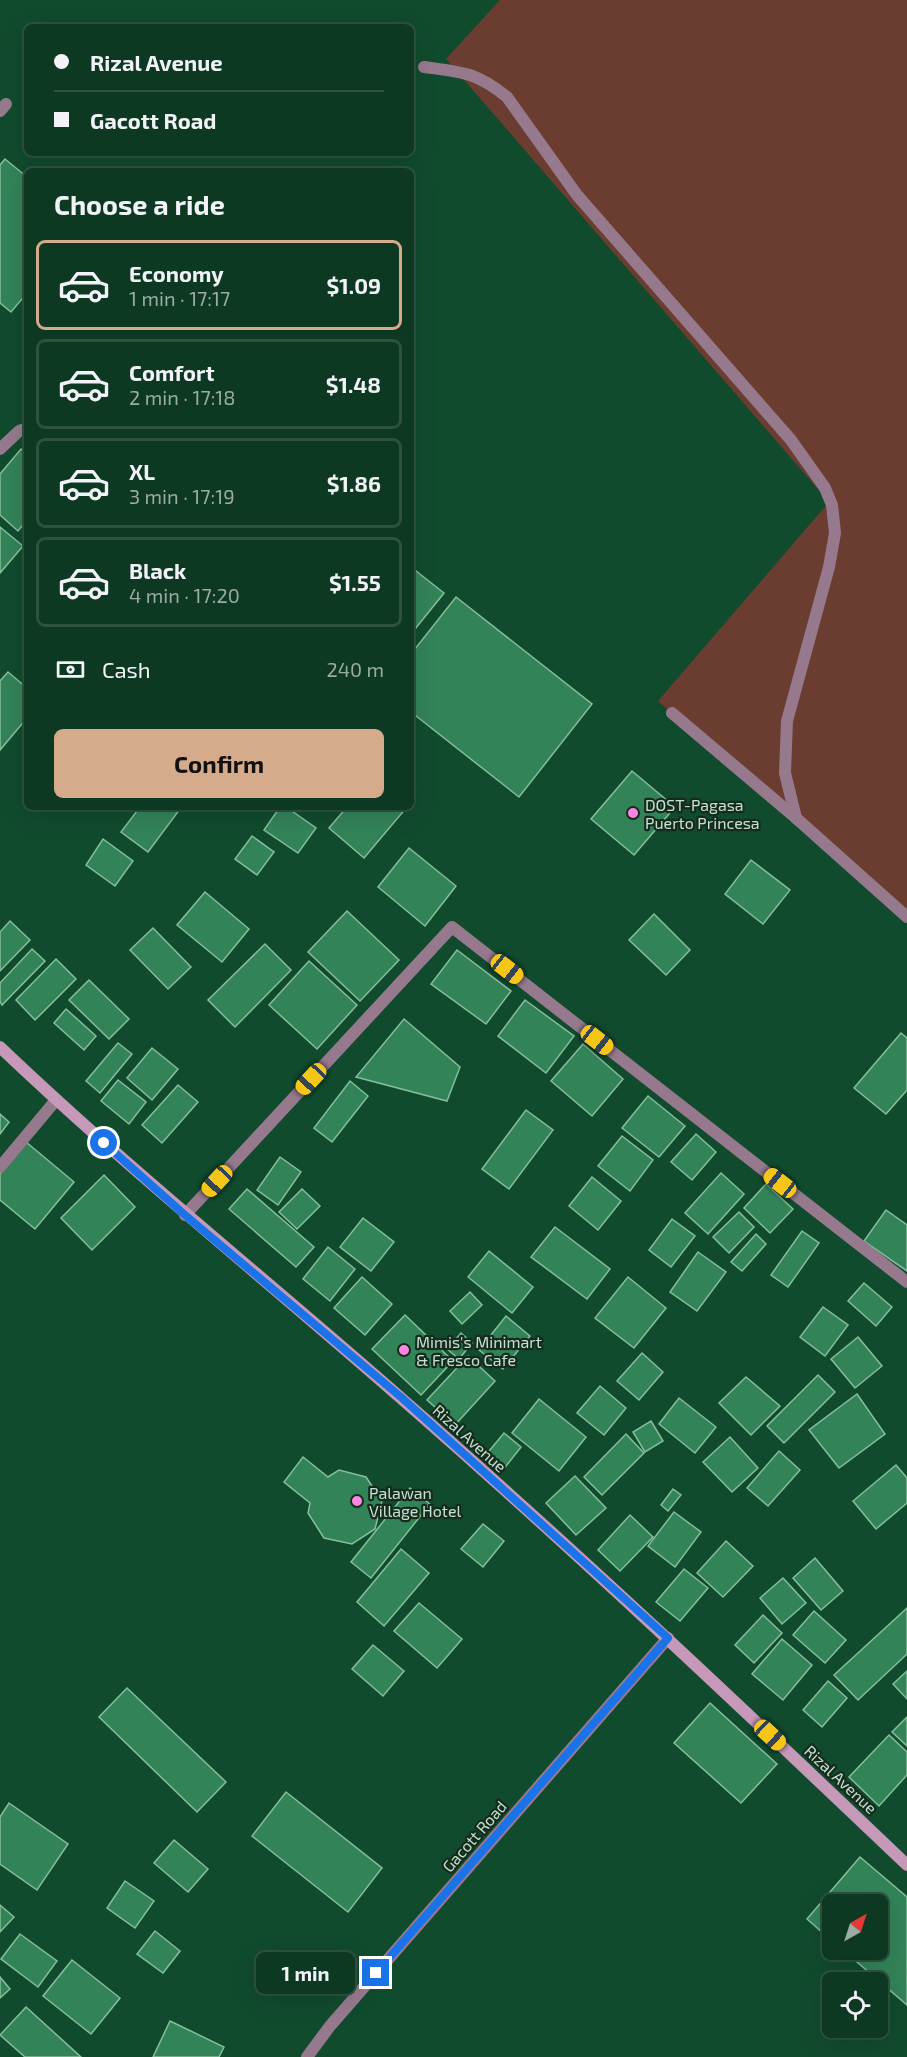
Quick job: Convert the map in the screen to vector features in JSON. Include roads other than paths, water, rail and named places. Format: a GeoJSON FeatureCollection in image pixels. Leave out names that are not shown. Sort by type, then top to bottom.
{"type":"FeatureCollection","features":[{"type":"Feature","properties":{"kind":"street"},"geometry":{"type":"LineString","coordinates":[[424,67],[468,73],[496,88],[507,97],[577,195],[790,440],[825,488],[832,505],[835,533],[829,567],[787,721],[785,774],[796,818]]}},
{"type":"Feature","properties":{"kind":"street"},"geometry":{"type":"LineString","coordinates":[[0,449],[24,429]]}},
{"type":"Feature","properties":{"kind":"street"},"geometry":{"type":"LineString","coordinates":[[672,713],[796,818],[907,917]]}},
{"type":"Feature","properties":{"kind":"street"},"geometry":{"type":"LineString","coordinates":[[185,1215],[452,927],[907,1282]]}},
{"type":"Feature","properties":{"kind":"street","name":"Rizal Avenue"},"geometry":{"type":"LineString","coordinates":[[0,1047],[185,1215],[402,1398],[668,1638],[907,1865]]}},
{"type":"Feature","properties":{"kind":"street"},"geometry":{"type":"LineString","coordinates":[[0,1167],[56,1100]]}},
{"type":"Feature","properties":{"kind":"street","name":"Gacott Road"},"geometry":{"type":"LineString","coordinates":[[308,2057],[330,2026],[668,1638]]}},
{"type":"Feature","properties":{"kind":"place","name":"DOST-Pagasa Puerto Princesa"},"geometry":{"type":"Point","coordinates":[633,813]}},
{"type":"Feature","properties":{"kind":"place","name":"Mimis's Minimart & Fresco Cafe"},"geometry":{"type":"Point","coordinates":[404,1350]}},
{"type":"Feature","properties":{"kind":"place","name":"Palawan Village Hotel"},"geometry":{"type":"Point","coordinates":[357,1501]}}]}
